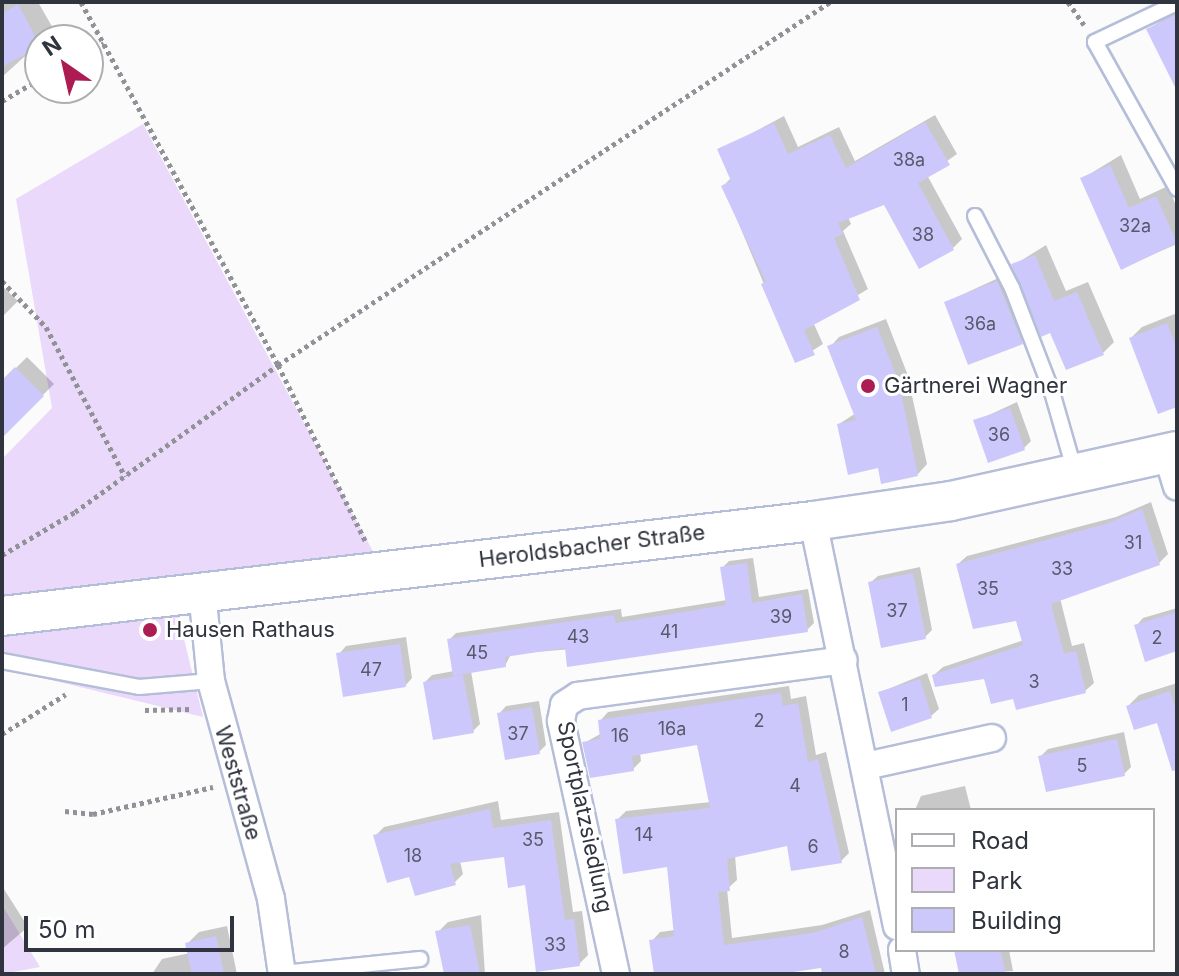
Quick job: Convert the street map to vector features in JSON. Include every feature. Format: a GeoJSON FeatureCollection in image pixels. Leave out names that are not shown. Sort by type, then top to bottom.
{"type":"FeatureCollection","features":[{"type":"Feature","properties":{"kind":"street","name":"Heroldsbacher Straße"},"geometry":{"type":"LineString","coordinates":[[2,616],[813,521],[1076,476],[1174,464]]}},
{"type":"Feature","properties":{"kind":"street"},"geometry":{"type":"LineString","coordinates":[[813,521],[895,916]]}},
{"type":"Feature","properties":{"kind":"street","name":"Weststraße"},"geometry":{"type":"LineString","coordinates":[[202,591],[213,693],[271,899],[282,973]]}},
{"type":"Feature","properties":{"kind":"street","name":"Sportplatzsiedlung"},"geometry":{"type":"LineString","coordinates":[[616,974],[561,721],[564,705],[578,696],[844,660]]}},
{"type":"Feature","properties":{"kind":"street"},"geometry":{"type":"LineString","coordinates":[[866,766],[992,738]]}},
{"type":"Feature","properties":{"kind":"street"},"geometry":{"type":"LineString","coordinates":[[902,952],[906,974]]}},
{"type":"Feature","properties":{"kind":"lane"},"geometry":{"type":"LineString","coordinates":[[1177,3],[1095,42],[1177,189]]}},
{"type":"Feature","properties":{"kind":"lane"},"geometry":{"type":"LineString","coordinates":[[975,216],[1018,303],[1052,392],[1076,476]]}},
{"type":"Feature","properties":{"kind":"lane"},"geometry":{"type":"LineString","coordinates":[[2,661],[139,687],[213,693]]}},
{"type":"Feature","properties":{"kind":"lane"},"geometry":{"type":"LineString","coordinates":[[282,973],[420,959]]}},
{"type":"Feature","properties":{"kind":"path"},"geometry":{"type":"LineString","coordinates":[[81,2],[93,24]]}},
{"type":"Feature","properties":{"kind":"path"},"geometry":{"type":"LineString","coordinates":[[2,555],[125,476],[278,365],[830,2]]}},
{"type":"Feature","properties":{"kind":"path"},"geometry":{"type":"LineString","coordinates":[[1068,2],[1095,42]]}},
{"type":"Feature","properties":{"kind":"path"},"geometry":{"type":"LineString","coordinates":[[104,43],[278,365],[365,538],[373,571]]}},
{"type":"Feature","properties":{"kind":"path"},"geometry":{"type":"LineString","coordinates":[[2,101],[24,88]]}},
{"type":"Feature","properties":{"kind":"path"},"geometry":{"type":"LineString","coordinates":[[2,281],[46,327],[125,476]]}},
{"type":"Feature","properties":{"kind":"path"},"geometry":{"type":"LineString","coordinates":[[2,734],[69,692],[82,696]]}},
{"type":"Feature","properties":{"kind":"path"},"geometry":{"type":"LineString","coordinates":[[133,710],[213,693]]}},
{"type":"Feature","properties":{"kind":"path"},"geometry":{"type":"LineString","coordinates":[[65,811],[93,814],[238,781]]}},
{"type":"Feature","properties":{"kind":"green space"},"geometry":{"type":"Polygon","coordinates":[[[143,124],[376,557],[169,577],[203,717],[2,668],[2,459],[52,408],[16,199],[143,124]]]}},
{"type":"Feature","properties":{"kind":"green space"},"geometry":{"type":"Polygon","coordinates":[[[2,905],[40,967],[2,974],[2,905]]]}},
{"type":"Feature","properties":{"kind":"building"},"geometry":{"type":"Polygon","coordinates":[[[18,4],[28,24],[24,24],[24,55],[2,67],[2,14],[18,4]]]}},
{"type":"Feature","properties":{"kind":"building"},"geometry":{"type":"Polygon","coordinates":[[[1177,14],[1177,91],[1146,29],[1177,14]]]}},
{"type":"Feature","properties":{"kind":"building"},"geometry":{"type":"Polygon","coordinates":[[[925,122],[950,165],[918,183],[954,250],[919,269],[884,205],[838,223],[843,234],[834,238],[860,300],[804,330],[815,355],[795,363],[761,284],[766,282],[721,186],[731,181],[717,149],[774,123],[788,154],[830,135],[846,168],[925,122]]]}},
{"type":"Feature","properties":{"kind":"building"},"geometry":{"type":"Polygon","coordinates":[[[1110,165],[1129,208],[1156,196],[1177,243],[1121,270],[1080,178],[1110,165]]]}},
{"type":"Feature","properties":{"kind":"building"},"geometry":{"type":"Polygon","coordinates":[[[1035,255],[1054,301],[1077,292],[1104,355],[1066,370],[1050,333],[1041,337],[1011,264],[1035,255]]]}},
{"type":"Feature","properties":{"kind":"building"},"geometry":{"type":"Polygon","coordinates":[[[997,281],[1023,344],[968,365],[944,302],[997,281]]]}},
{"type":"Feature","properties":{"kind":"building"},"geometry":{"type":"Polygon","coordinates":[[[1167,323],[1177,348],[1177,407],[1158,414],[1129,338],[1167,323]]]}},
{"type":"Feature","properties":{"kind":"building"},"geometry":{"type":"Polygon","coordinates":[[[877,327],[899,383],[918,476],[881,484],[878,468],[848,475],[837,424],[856,420],[827,346],[877,327]]]}},
{"type":"Feature","properties":{"kind":"building"},"geometry":{"type":"Polygon","coordinates":[[[15,367],[44,396],[2,438],[2,380],[15,367]]]}},
{"type":"Feature","properties":{"kind":"building"},"geometry":{"type":"Polygon","coordinates":[[[1010,408],[1025,450],[988,463],[973,420],[1010,408]]]}},
{"type":"Feature","properties":{"kind":"building"},"geometry":{"type":"Polygon","coordinates":[[[1142,509],[1160,565],[1051,604],[1064,654],[1076,651],[1086,693],[1016,710],[1013,699],[991,704],[984,679],[935,687],[932,675],[1023,645],[1016,621],[973,629],[956,564],[1106,524],[1142,509]]]}},
{"type":"Feature","properties":{"kind":"building"},"geometry":{"type":"Polygon","coordinates":[[[747,563],[752,603],[802,594],[808,632],[567,667],[565,648],[505,657],[506,667],[453,676],[447,639],[614,615],[616,623],[726,605],[720,567],[747,563]]]}},
{"type":"Feature","properties":{"kind":"building"},"geometry":{"type":"Polygon","coordinates":[[[913,573],[926,639],[881,648],[868,582],[913,573]]]}},
{"type":"Feature","properties":{"kind":"building"},"geometry":{"type":"Polygon","coordinates":[[[1177,612],[1177,651],[1145,662],[1134,625],[1177,612]]]}},
{"type":"Feature","properties":{"kind":"building"},"geometry":{"type":"Polygon","coordinates":[[[400,644],[406,687],[343,697],[336,653],[400,644]]]}},
{"type":"Feature","properties":{"kind":"building"},"geometry":{"type":"Polygon","coordinates":[[[463,675],[474,733],[433,740],[423,682],[463,675]]]}},
{"type":"Feature","properties":{"kind":"building"},"geometry":{"type":"Polygon","coordinates":[[[920,679],[932,718],[891,732],[878,692],[920,679]]]}},
{"type":"Feature","properties":{"kind":"building"},"geometry":{"type":"Polygon","coordinates":[[[1170,691],[1177,714],[1177,770],[1172,771],[1157,723],[1134,730],[1126,706],[1170,691]]]}},
{"type":"Feature","properties":{"kind":"building"},"geometry":{"type":"Polygon","coordinates":[[[781,693],[783,706],[798,703],[808,762],[818,759],[842,863],[791,871],[787,846],[727,859],[730,891],[718,892],[724,945],[813,933],[862,917],[876,974],[822,974],[821,968],[780,974],[654,974],[649,940],[674,936],[667,867],[623,874],[615,819],[710,808],[697,745],[632,756],[634,771],[590,778],[582,742],[600,739],[598,720],[781,693]]]}},
{"type":"Feature","properties":{"kind":"building"},"geometry":{"type":"Polygon","coordinates":[[[532,707],[540,754],[505,760],[497,713],[532,707]]]}},
{"type":"Feature","properties":{"kind":"building"},"geometry":{"type":"Polygon","coordinates":[[[1117,739],[1125,776],[1046,792],[1038,756],[1117,739]]]}},
{"type":"Feature","properties":{"kind":"building"},"geometry":{"type":"Polygon","coordinates":[[[490,809],[493,828],[551,820],[565,920],[574,919],[580,966],[536,972],[525,885],[508,888],[504,857],[450,864],[456,885],[415,896],[409,877],[387,883],[373,835],[490,809]]]}},
{"type":"Feature","properties":{"kind":"building"},"geometry":{"type":"Polygon","coordinates":[[[470,925],[480,974],[444,974],[435,931],[470,925]]]}},
{"type":"Feature","properties":{"kind":"building"},"geometry":{"type":"Polygon","coordinates":[[[216,936],[224,974],[192,974],[185,943],[216,936]]]}},
{"type":"Feature","properties":{"kind":"building"},"geometry":{"type":"Polygon","coordinates":[[[954,952],[1000,952],[1006,974],[959,974],[954,952]]]}},
{"type":"Feature","properties":{"kind":"place","name":"Gärtnerei Wagner"},"geometry":{"type":"Point","coordinates":[868,386]}},
{"type":"Feature","properties":{"kind":"place","name":"Hausen Rathaus"},"geometry":{"type":"Point","coordinates":[150,630]}}]}
